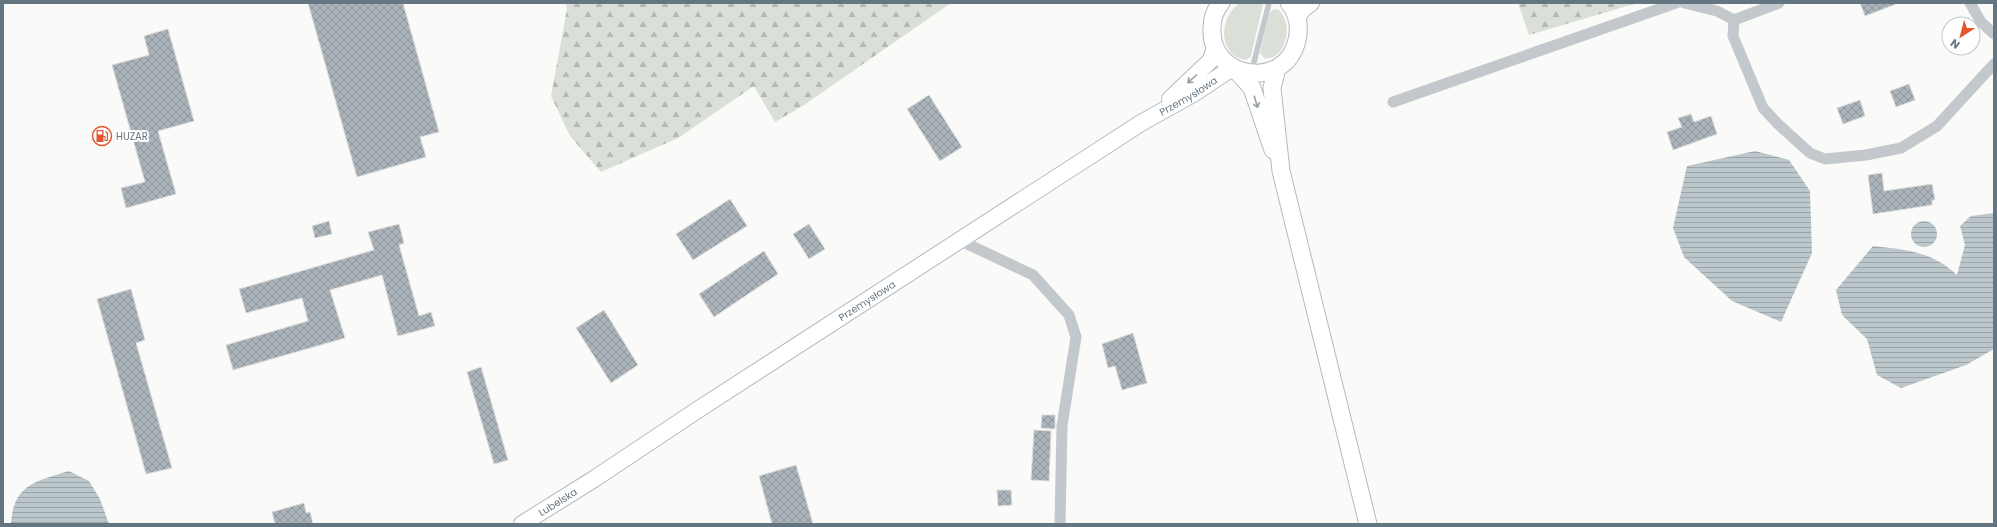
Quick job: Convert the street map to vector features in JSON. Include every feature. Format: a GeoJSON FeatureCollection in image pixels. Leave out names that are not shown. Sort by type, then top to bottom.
{"type":"FeatureCollection","features":[{"type":"Feature","properties":{"kind":"main road"},"geometry":{"type":"LineString","coordinates":[[1219,4],[1212,20],[1211,35],[1215,49],[1224,61],[1243,72],[1264,73],[1277,68],[1288,58],[1296,46],[1299,32],[1293,10]]}},
{"type":"Feature","properties":{"kind":"main road"},"geometry":{"type":"LineString","coordinates":[[1277,68],[1272,88],[1281,171]]}},
{"type":"Feature","properties":{"kind":"main road"},"geometry":{"type":"LineString","coordinates":[[1243,72],[1252,88],[1262,122],[1281,171],[1368,524]]}},
{"type":"Feature","properties":{"kind":"street"},"geometry":{"type":"LineString","coordinates":[[1293,10],[1303,8],[1311,3]]}},
{"type":"Feature","properties":{"kind":"street"},"geometry":{"type":"LineString","coordinates":[[1393,102],[1676,3]]}},
{"type":"Feature","properties":{"kind":"street"},"geometry":{"type":"LineString","coordinates":[[1684,3],[1717,11],[1734,20],[1779,3]]}},
{"type":"Feature","properties":{"kind":"street"},"geometry":{"type":"LineString","coordinates":[[1970,3],[1981,22],[1994,34]]}},
{"type":"Feature","properties":{"kind":"street"},"geometry":{"type":"LineString","coordinates":[[1734,20],[1733,36],[1763,108],[1810,153],[1825,158],[1866,155],[1901,148],[1937,126],[1994,64]]}},
{"type":"Feature","properties":{"kind":"street","name":"Przemysłowa"},"geometry":{"type":"LineString","coordinates":[[1141,123],[1195,77],[1210,61],[1215,49]]}},
{"type":"Feature","properties":{"kind":"street","name":"Przemysłowa"},"geometry":{"type":"LineString","coordinates":[[594,479],[699,408],[1141,123],[1194,94],[1226,72],[1243,72]]}},
{"type":"Feature","properties":{"kind":"street"},"geometry":{"type":"LineString","coordinates":[[959,240],[1033,276],[1069,315],[1076,337],[1062,426],[1060,524]]}},
{"type":"Feature","properties":{"kind":"street","name":"Lubelska"},"geometry":{"type":"LineString","coordinates":[[522,524],[594,479]]}},
{"type":"Feature","properties":{"kind":"lane"},"geometry":{"type":"LineString","coordinates":[[1243,72],[1269,3]]}},
{"type":"Feature","properties":{"kind":"green space"},"geometry":{"type":"Polygon","coordinates":[[[566,3],[951,3],[804,105],[775,122],[754,86],[678,138],[601,172],[570,136],[551,96],[567,9],[566,3]]]}},
{"type":"Feature","properties":{"kind":"green space"},"geometry":{"type":"Polygon","coordinates":[[[1240,3],[1263,4],[1251,56],[1246,60],[1237,57],[1230,51],[1226,44],[1224,35],[1228,17],[1233,9],[1240,3]]]}},
{"type":"Feature","properties":{"kind":"green space"},"geometry":{"type":"Polygon","coordinates":[[[1518,3],[1633,3],[1634,4],[1529,35],[1518,3]]]}},
{"type":"Feature","properties":{"kind":"green space"},"geometry":{"type":"Polygon","coordinates":[[[1277,9],[1283,14],[1286,22],[1286,39],[1278,54],[1272,57],[1264,58],[1260,53],[1269,14],[1272,10],[1277,9]]]}},
{"type":"Feature","properties":{"kind":"shaded area"},"geometry":{"type":"Polygon","coordinates":[[[1755,151],[1789,160],[1810,191],[1812,253],[1781,322],[1732,301],[1684,257],[1673,228],[1687,166],[1755,151]]]}},
{"type":"Feature","properties":{"kind":"shaded area"},"geometry":{"type":"Polygon","coordinates":[[[1994,213],[1994,349],[1966,365],[1901,388],[1877,375],[1867,339],[1842,315],[1836,290],[1873,246],[1908,251],[1928,256],[1938,261],[1957,275],[1965,245],[1960,226],[1971,216],[1994,213]]]}},
{"type":"Feature","properties":{"kind":"shaded area"},"geometry":{"type":"Polygon","coordinates":[[[1924,221],[1933,225],[1937,234],[1933,243],[1924,247],[1915,243],[1911,234],[1915,225],[1924,221]]]}},
{"type":"Feature","properties":{"kind":"shaded area"},"geometry":{"type":"Polygon","coordinates":[[[69,471],[89,481],[100,499],[109,524],[11,524],[16,500],[22,492],[37,482],[69,471]]]}},
{"type":"Feature","properties":{"kind":"building"},"geometry":{"type":"Polygon","coordinates":[[[308,3],[403,3],[439,132],[420,137],[426,157],[357,177],[308,3]]]}},
{"type":"Feature","properties":{"kind":"building"},"geometry":{"type":"Polygon","coordinates":[[[1860,3],[1896,3],[1896,4],[1865,16],[1860,3]]]}},
{"type":"Feature","properties":{"kind":"building"},"geometry":{"type":"Polygon","coordinates":[[[168,29],[194,121],[158,131],[176,194],[126,208],[121,188],[145,182],[112,65],[149,55],[144,36],[168,29]]]}},
{"type":"Feature","properties":{"kind":"building"},"geometry":{"type":"Polygon","coordinates":[[[1909,84],[1915,100],[1896,107],[1890,91],[1909,84]]]}},
{"type":"Feature","properties":{"kind":"building"},"geometry":{"type":"Polygon","coordinates":[[[929,95],[962,147],[940,161],[907,109],[929,95]]]}},
{"type":"Feature","properties":{"kind":"building"},"geometry":{"type":"Polygon","coordinates":[[[1860,100],[1865,116],[1843,124],[1837,108],[1860,100]]]}},
{"type":"Feature","properties":{"kind":"building"},"geometry":{"type":"Polygon","coordinates":[[[1691,114],[1694,122],[1711,116],[1717,134],[1673,150],[1667,132],[1682,127],[1678,118],[1691,114]]]}},
{"type":"Feature","properties":{"kind":"building"},"geometry":{"type":"Polygon","coordinates":[[[1882,173],[1884,191],[1932,184],[1935,200],[1932,200],[1932,205],[1873,214],[1868,175],[1882,173]]]}},
{"type":"Feature","properties":{"kind":"building"},"geometry":{"type":"Polygon","coordinates":[[[730,199],[747,226],[693,260],[676,234],[730,199]]]}},
{"type":"Feature","properties":{"kind":"building"},"geometry":{"type":"Polygon","coordinates":[[[329,221],[332,234],[315,238],[312,226],[329,221]]]}},
{"type":"Feature","properties":{"kind":"building"},"geometry":{"type":"Polygon","coordinates":[[[399,224],[404,243],[399,245],[419,316],[431,312],[435,326],[398,336],[382,275],[330,290],[345,338],[233,370],[226,345],[308,321],[302,298],[246,313],[239,289],[374,250],[368,232],[399,224]]]}},
{"type":"Feature","properties":{"kind":"building"},"geometry":{"type":"Polygon","coordinates":[[[809,224],[825,249],[809,259],[793,234],[809,224]]]}},
{"type":"Feature","properties":{"kind":"building"},"geometry":{"type":"Polygon","coordinates":[[[764,251],[778,274],[714,317],[699,294],[764,251]]]}},
{"type":"Feature","properties":{"kind":"building"},"geometry":{"type":"Polygon","coordinates":[[[131,289],[145,340],[136,343],[172,468],[146,474],[97,299],[131,289]]]}},
{"type":"Feature","properties":{"kind":"building"},"geometry":{"type":"Polygon","coordinates":[[[604,310],[638,365],[611,383],[576,328],[604,310]]]}},
{"type":"Feature","properties":{"kind":"building"},"geometry":{"type":"Polygon","coordinates":[[[1133,333],[1147,383],[1122,390],[1115,366],[1108,368],[1102,344],[1133,333]]]}},
{"type":"Feature","properties":{"kind":"building"},"geometry":{"type":"Polygon","coordinates":[[[481,367],[508,460],[494,464],[467,372],[481,367]]]}},
{"type":"Feature","properties":{"kind":"building"},"geometry":{"type":"Polygon","coordinates":[[[1042,415],[1055,415],[1055,429],[1041,428],[1042,415]]]}},
{"type":"Feature","properties":{"kind":"building"},"geometry":{"type":"Polygon","coordinates":[[[1034,430],[1051,431],[1049,481],[1031,480],[1034,430]]]}},
{"type":"Feature","properties":{"kind":"building"},"geometry":{"type":"Polygon","coordinates":[[[796,465],[813,524],[772,524],[759,476],[796,465]]]}},
{"type":"Feature","properties":{"kind":"building"},"geometry":{"type":"Polygon","coordinates":[[[997,490],[1011,490],[1012,505],[998,506],[997,490]]]}},
{"type":"Feature","properties":{"kind":"building"},"geometry":{"type":"Polygon","coordinates":[[[304,503],[306,513],[310,512],[313,524],[275,524],[272,512],[304,503]]]}},
{"type":"Feature","properties":{"kind":"place","name":"HUZAR"},"geometry":{"type":"Point","coordinates":[102,136]}}]}
